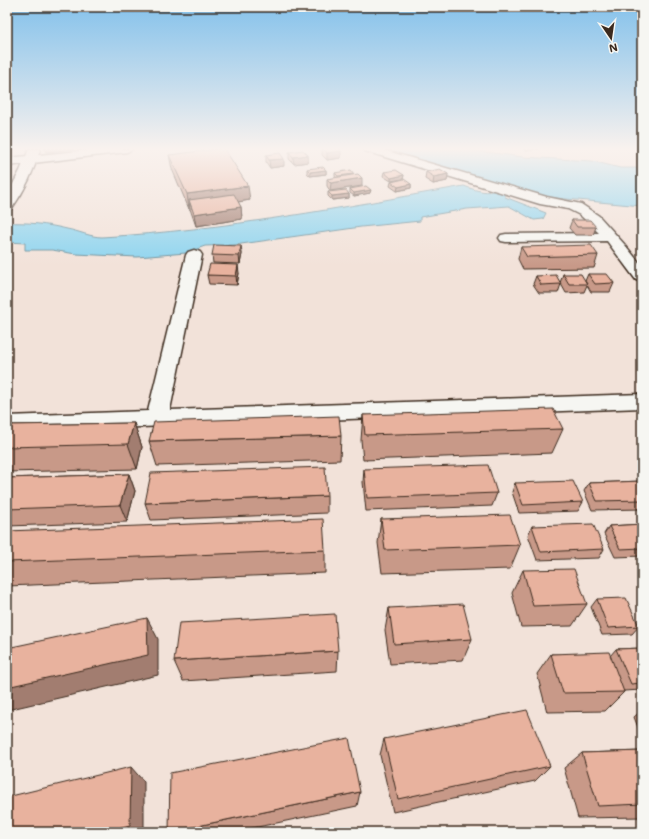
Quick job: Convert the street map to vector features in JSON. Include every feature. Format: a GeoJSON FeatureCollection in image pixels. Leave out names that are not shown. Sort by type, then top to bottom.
{"type":"FeatureCollection","features":[{"type":"Feature","properties":{"kind":"street"},"geometry":{"type":"LineString","coordinates":[[7,206],[18,188]]}},
{"type":"Feature","properties":{"kind":"street"},"geometry":{"type":"LineString","coordinates":[[502,188],[545,201],[574,206],[584,211],[596,221],[642,277]]}},
{"type":"Feature","properties":{"kind":"street"},"geometry":{"type":"LineString","coordinates":[[506,238],[610,237]]}},
{"type":"Feature","properties":{"kind":"street"},"geometry":{"type":"LineString","coordinates":[[157,418],[194,255]]}},
{"type":"Feature","properties":{"kind":"street"},"geometry":{"type":"LineString","coordinates":[[7,424],[642,401]]}},
{"type":"Feature","properties":{"kind":"water"},"geometry":{"type":"Polygon","coordinates":[[[452,188],[470,188],[486,192],[509,188],[503,193],[505,197],[546,213],[543,219],[534,220],[509,206],[467,209],[420,217],[420,221],[361,227],[234,245],[205,246],[186,253],[137,257],[76,254],[52,250],[25,250],[25,243],[7,242],[7,223],[30,223],[60,227],[98,237],[148,234],[284,217],[452,188]]]}},
{"type":"Feature","properties":{"kind":"water"},"geometry":{"type":"Polygon","coordinates":[[[510,188],[642,188],[642,206],[545,197],[510,188]]]}},
{"type":"Feature","properties":{"kind":"building"},"geometry":{"type":"Polygon","coordinates":[[[184,188],[232,188],[187,194],[184,188]]]}},
{"type":"Feature","properties":{"kind":"building"},"geometry":{"type":"Polygon","coordinates":[[[369,188],[371,190],[354,193],[350,189],[369,188]]]}},
{"type":"Feature","properties":{"kind":"building"},"geometry":{"type":"Polygon","coordinates":[[[346,190],[349,194],[332,196],[328,192],[346,190]]]}},
{"type":"Feature","properties":{"kind":"building"},"geometry":{"type":"Polygon","coordinates":[[[234,194],[241,207],[194,214],[189,200],[234,194]]]}},
{"type":"Feature","properties":{"kind":"building"},"geometry":{"type":"Polygon","coordinates":[[[572,220],[590,220],[596,227],[577,227],[572,220]]]}},
{"type":"Feature","properties":{"kind":"building"},"geometry":{"type":"Polygon","coordinates":[[[214,245],[241,246],[239,256],[212,255],[214,245]]]}},
{"type":"Feature","properties":{"kind":"building"},"geometry":{"type":"Polygon","coordinates":[[[591,245],[598,255],[527,257],[521,247],[591,245]]]}},
{"type":"Feature","properties":{"kind":"building"},"geometry":{"type":"Polygon","coordinates":[[[210,264],[238,265],[236,276],[207,275],[210,264]]]}},
{"type":"Feature","properties":{"kind":"building"},"geometry":{"type":"Polygon","coordinates":[[[563,274],[581,274],[587,284],[569,284],[563,274]]]}},
{"type":"Feature","properties":{"kind":"building"},"geometry":{"type":"Polygon","coordinates":[[[588,274],[607,274],[614,283],[595,284],[588,274]]]}},
{"type":"Feature","properties":{"kind":"building"},"geometry":{"type":"Polygon","coordinates":[[[556,275],[561,284],[541,285],[536,276],[556,275]]]}},
{"type":"Feature","properties":{"kind":"building"},"geometry":{"type":"Polygon","coordinates":[[[553,409],[563,429],[365,435],[363,415],[553,409]]]}},
{"type":"Feature","properties":{"kind":"building"},"geometry":{"type":"Polygon","coordinates":[[[339,416],[341,436],[149,441],[154,422],[339,416]]]}},
{"type":"Feature","properties":{"kind":"building"},"geometry":{"type":"Polygon","coordinates":[[[134,423],[128,444],[7,447],[7,425],[134,423]]]}},
{"type":"Feature","properties":{"kind":"building"},"geometry":{"type":"Polygon","coordinates":[[[488,465],[497,493],[367,498],[364,469],[488,465]]]}},
{"type":"Feature","properties":{"kind":"building"},"geometry":{"type":"Polygon","coordinates":[[[325,467],[327,496],[145,503],[151,473],[325,467]]]}},
{"type":"Feature","properties":{"kind":"building"},"geometry":{"type":"Polygon","coordinates":[[[129,474],[120,505],[7,509],[7,478],[129,474]]]}},
{"type":"Feature","properties":{"kind":"building"},"geometry":{"type":"Polygon","coordinates":[[[573,481],[583,502],[523,505],[515,483],[573,481]]]}},
{"type":"Feature","properties":{"kind":"building"},"geometry":{"type":"Polygon","coordinates":[[[642,481],[642,500],[597,501],[589,483],[642,481]]]}},
{"type":"Feature","properties":{"kind":"building"},"geometry":{"type":"Polygon","coordinates":[[[510,515],[520,545],[385,550],[381,519],[510,515]]]}},
{"type":"Feature","properties":{"kind":"building"},"geometry":{"type":"Polygon","coordinates":[[[323,519],[325,550],[7,562],[7,531],[323,519]]]}},
{"type":"Feature","properties":{"kind":"building"},"geometry":{"type":"Polygon","coordinates":[[[593,524],[604,549],[541,552],[532,526],[593,524]]]}},
{"type":"Feature","properties":{"kind":"building"},"geometry":{"type":"Polygon","coordinates":[[[642,524],[642,548],[620,549],[609,526],[642,524]]]}},
{"type":"Feature","properties":{"kind":"building"},"geometry":{"type":"Polygon","coordinates":[[[574,569],[587,604],[533,606],[523,570],[574,569]]]}},
{"type":"Feature","properties":{"kind":"building"},"geometry":{"type":"Polygon","coordinates":[[[626,598],[639,626],[608,628],[597,599],[626,598]]]}},
{"type":"Feature","properties":{"kind":"building"},"geometry":{"type":"Polygon","coordinates":[[[463,604],[472,639],[394,644],[389,608],[463,604]]]}},
{"type":"Feature","properties":{"kind":"building"},"geometry":{"type":"Polygon","coordinates":[[[335,614],[338,651],[174,661],[179,623],[335,614]]]}},
{"type":"Feature","properties":{"kind":"building"},"geometry":{"type":"Polygon","coordinates":[[[147,618],[148,655],[7,687],[7,648],[147,618]]]}},
{"type":"Feature","properties":{"kind":"building"},"geometry":{"type":"Polygon","coordinates":[[[642,648],[642,683],[631,684],[616,649],[642,648]]]}},
{"type":"Feature","properties":{"kind":"building"},"geometry":{"type":"Polygon","coordinates":[[[609,652],[624,692],[563,693],[551,654],[609,652]]]}},
{"type":"Feature","properties":{"kind":"building"},"geometry":{"type":"Polygon","coordinates":[[[527,710],[550,766],[398,799],[384,739],[527,710]]]}},
{"type":"Feature","properties":{"kind":"building"},"geometry":{"type":"Polygon","coordinates":[[[349,738],[360,792],[169,832],[170,773],[349,738]]]}},
{"type":"Feature","properties":{"kind":"building"},"geometry":{"type":"Polygon","coordinates":[[[642,751],[642,804],[598,806],[582,753],[642,751]]]}},
{"type":"Feature","properties":{"kind":"building"},"geometry":{"type":"Polygon","coordinates":[[[131,767],[130,825],[101,832],[7,832],[7,797],[131,767]]]}}]}
